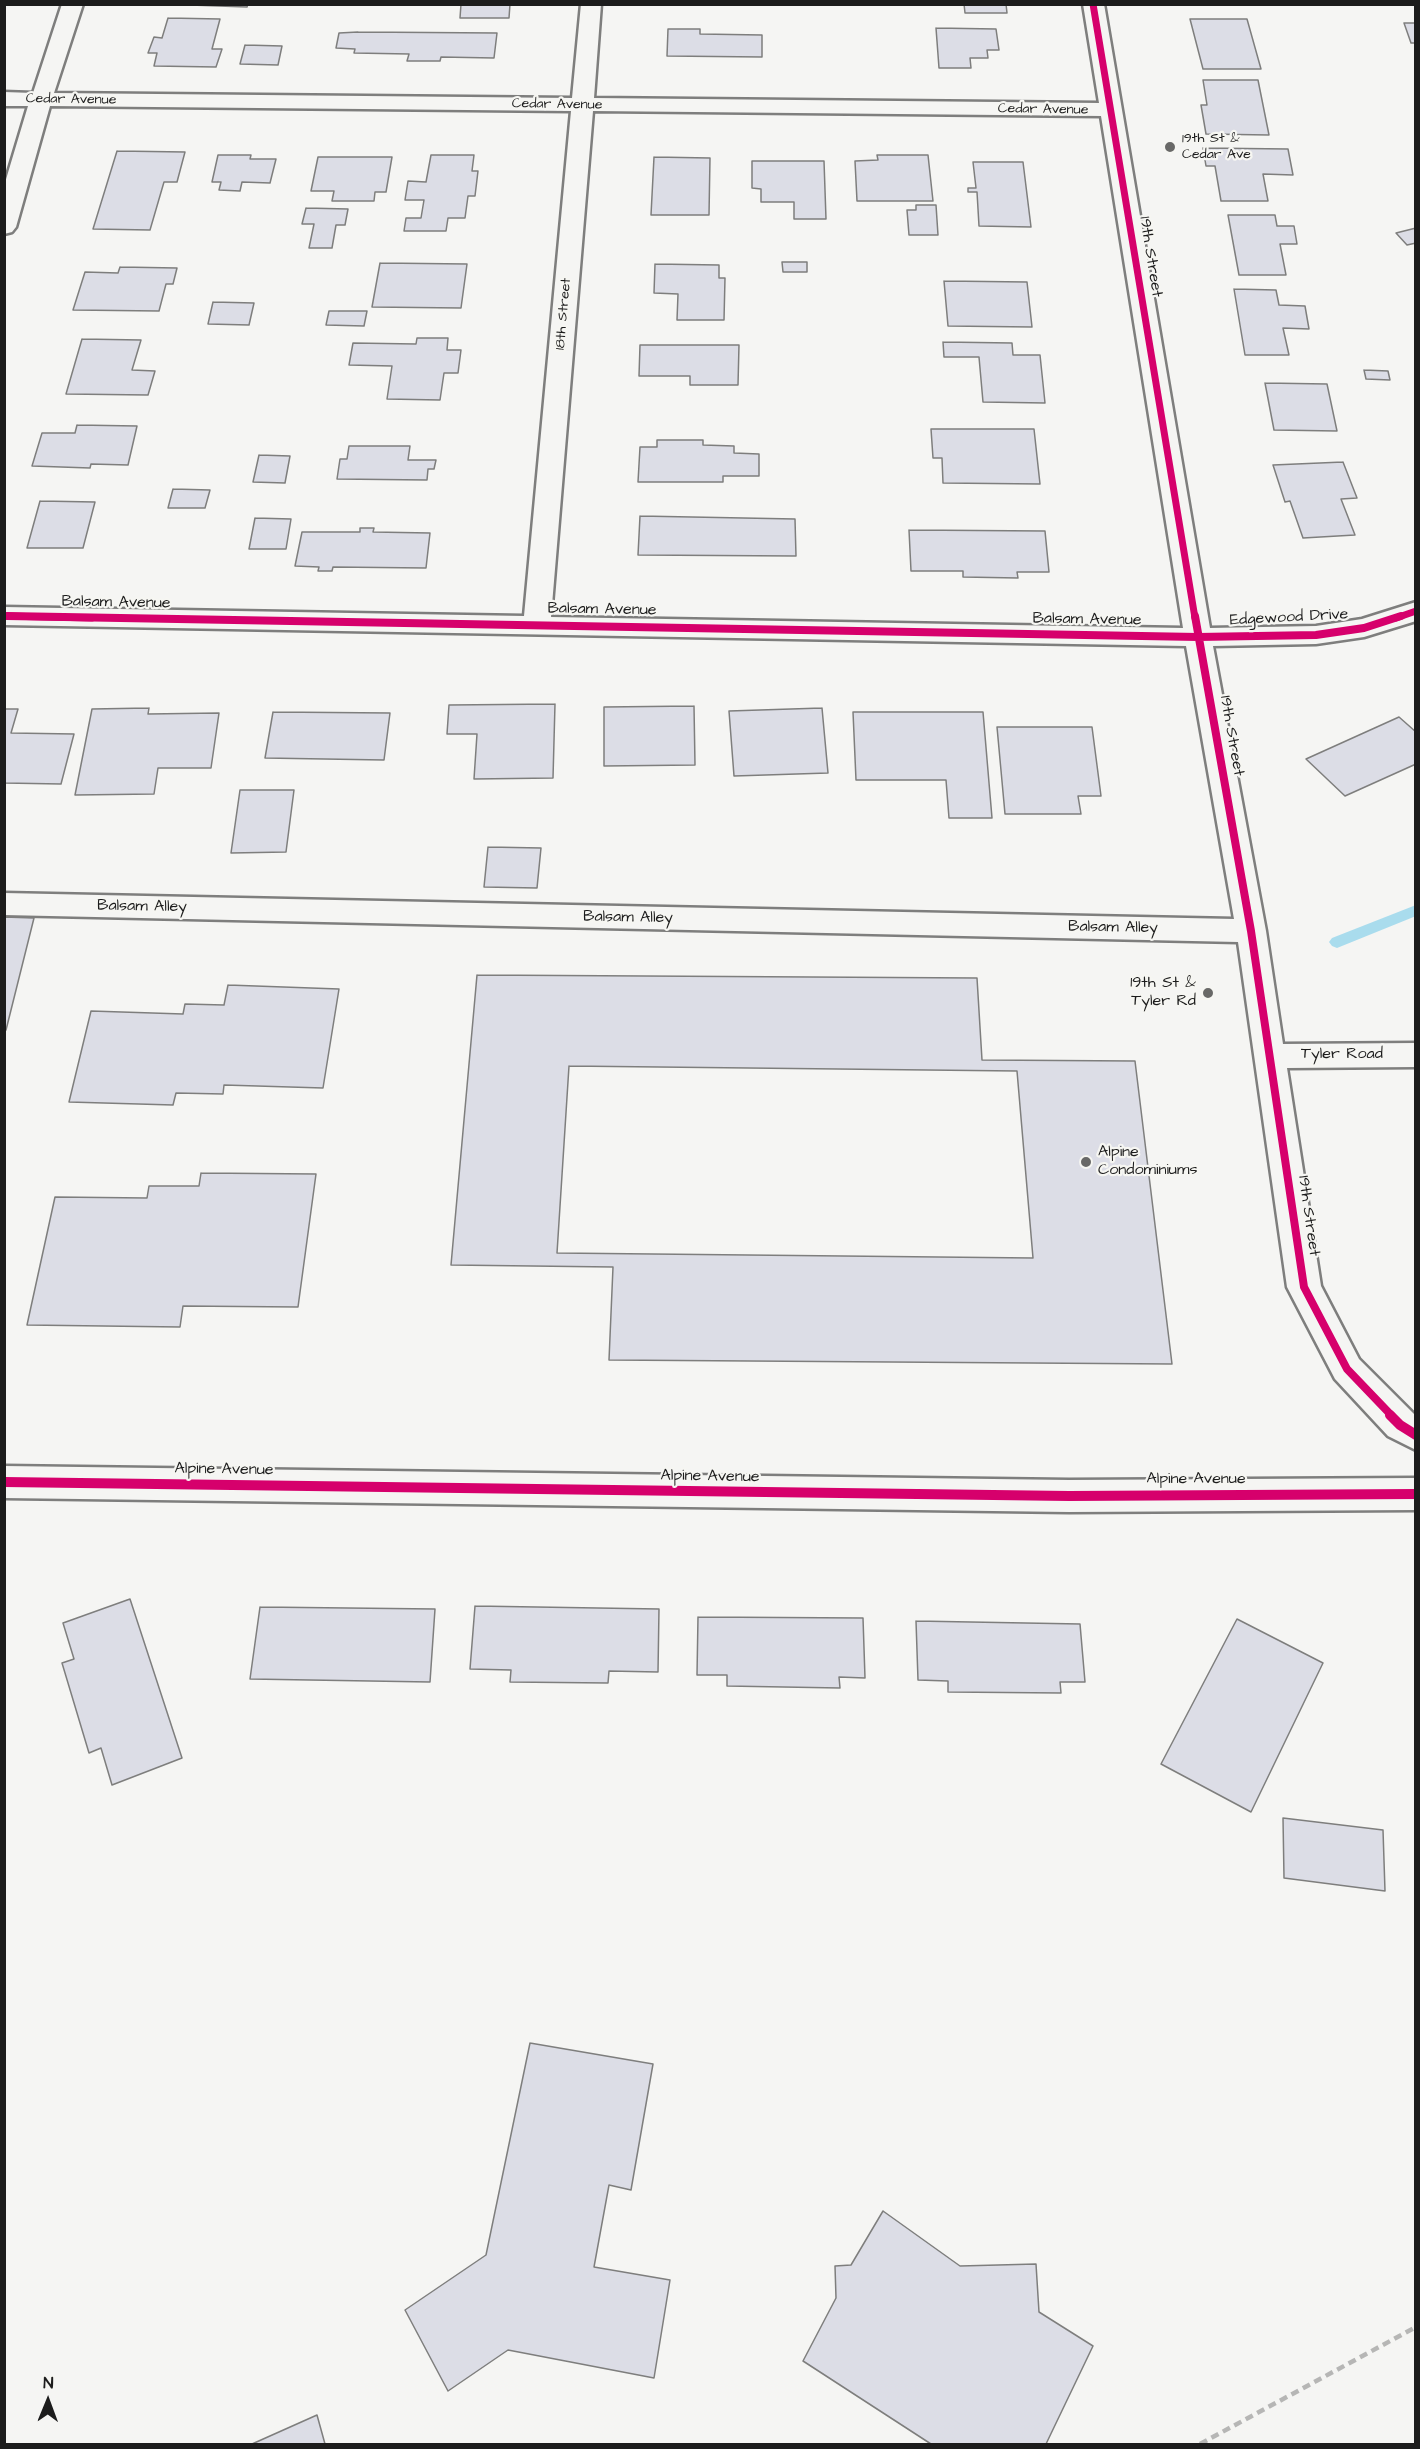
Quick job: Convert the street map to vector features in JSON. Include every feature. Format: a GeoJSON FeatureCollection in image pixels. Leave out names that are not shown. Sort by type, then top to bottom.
{"type":"FeatureCollection","features":[{"type":"Feature","properties":{"kind":"street"},"geometry":{"type":"LineString","coordinates":[[4,227],[41,100],[73,4]]}},
{"type":"Feature","properties":{"kind":"street","name":"18th Street"},"geometry":{"type":"LineString","coordinates":[[537,624],[591,4]]}},
{"type":"Feature","properties":{"kind":"street","name":"19th Street"},"geometry":{"type":"LineString","coordinates":[[1093,4],[1198,637],[1251,931],[1304,1287],[1347,1369],[1400,1425],[1416,1435]]}},
{"type":"Feature","properties":{"kind":"street","name":"Cedar Avenue"},"geometry":{"type":"LineString","coordinates":[[4,99],[1110,110]]}},
{"type":"Feature","properties":{"kind":"street","name":"Edgewood Drive"},"geometry":{"type":"LineString","coordinates":[[1198,637],[1317,634],[1364,628],[1416,611]]}},
{"type":"Feature","properties":{"kind":"street","name":"Balsam Avenue"},"geometry":{"type":"LineString","coordinates":[[4,616],[1198,637]]}},
{"type":"Feature","properties":{"kind":"street","name":"Balsam Alley"},"geometry":{"type":"LineString","coordinates":[[4,904],[1251,931]]}},
{"type":"Feature","properties":{"kind":"street","name":"Tyler Road"},"geometry":{"type":"LineString","coordinates":[[1269,1056],[1416,1055]]}},
{"type":"Feature","properties":{"kind":"street","name":"Alpine Avenue"},"geometry":{"type":"LineString","coordinates":[[4,1482],[1069,1496],[1416,1494]]}},
{"type":"Feature","properties":{"kind":"path"},"geometry":{"type":"LineString","coordinates":[[1200,2445],[1416,2327]]}},
{"type":"Feature","properties":{"kind":"building"},"geometry":{"type":"Polygon","coordinates":[[[162,4],[248,4],[247,7],[162,4]]]}},
{"type":"Feature","properties":{"kind":"building"},"geometry":{"type":"Polygon","coordinates":[[[461,4],[510,4],[509,18],[460,18],[461,4]]]}},
{"type":"Feature","properties":{"kind":"building"},"geometry":{"type":"Polygon","coordinates":[[[964,4],[1006,4],[1007,13],[965,13],[964,4]]]}},
{"type":"Feature","properties":{"kind":"building"},"geometry":{"type":"Polygon","coordinates":[[[168,18],[220,19],[212,49],[222,49],[216,67],[154,66],[157,53],[148,53],[154,37],[162,38],[168,18]]]}},
{"type":"Feature","properties":{"kind":"building"},"geometry":{"type":"Polygon","coordinates":[[[1190,19],[1247,19],[1261,69],[1203,69],[1190,19]]]}},
{"type":"Feature","properties":{"kind":"building"},"geometry":{"type":"Polygon","coordinates":[[[1404,23],[1416,23],[1416,43],[1411,43],[1404,23]]]}},
{"type":"Feature","properties":{"kind":"building"},"geometry":{"type":"Polygon","coordinates":[[[936,28],[996,29],[999,50],[987,50],[988,58],[970,58],[971,68],[939,68],[936,28]]]}},
{"type":"Feature","properties":{"kind":"building"},"geometry":{"type":"Polygon","coordinates":[[[668,29],[700,29],[700,34],[762,35],[762,57],[667,56],[668,29]]]}},
{"type":"Feature","properties":{"kind":"building"},"geometry":{"type":"Polygon","coordinates":[[[339,33],[497,33],[494,58],[441,57],[440,61],[407,61],[409,54],[354,53],[355,49],[336,48],[339,33]]]}},
{"type":"Feature","properties":{"kind":"building"},"geometry":{"type":"Polygon","coordinates":[[[245,45],[282,46],[278,65],[240,64],[245,45]]]}},
{"type":"Feature","properties":{"kind":"building"},"geometry":{"type":"Polygon","coordinates":[[[1203,80],[1258,80],[1269,135],[1206,134],[1201,105],[1207,105],[1203,80]]]}},
{"type":"Feature","properties":{"kind":"building"},"geometry":{"type":"Polygon","coordinates":[[[1203,148],[1288,149],[1293,175],[1263,174],[1268,201],[1221,201],[1215,166],[1206,166],[1203,148]]]}},
{"type":"Feature","properties":{"kind":"building"},"geometry":{"type":"Polygon","coordinates":[[[117,151],[185,152],[177,182],[164,182],[150,230],[93,229],[117,151]]]}},
{"type":"Feature","properties":{"kind":"building"},"geometry":{"type":"Polygon","coordinates":[[[218,155],[251,155],[250,159],[276,159],[270,183],[242,182],[240,191],[219,190],[221,182],[212,182],[218,155]]]}},
{"type":"Feature","properties":{"kind":"building"},"geometry":{"type":"Polygon","coordinates":[[[431,155],[474,155],[472,171],[478,171],[475,196],[468,196],[465,218],[448,218],[446,231],[404,231],[406,218],[421,218],[424,200],[405,200],[408,181],[426,182],[431,155]]]}},
{"type":"Feature","properties":{"kind":"building"},"geometry":{"type":"Polygon","coordinates":[[[877,155],[928,155],[933,201],[857,201],[855,161],[878,160],[877,155]]]}},
{"type":"Feature","properties":{"kind":"building"},"geometry":{"type":"Polygon","coordinates":[[[318,157],[392,157],[386,192],[375,192],[374,201],[332,201],[334,191],[311,191],[318,157]]]}},
{"type":"Feature","properties":{"kind":"building"},"geometry":{"type":"Polygon","coordinates":[[[654,157],[710,158],[709,215],[651,215],[654,157]]]}},
{"type":"Feature","properties":{"kind":"building"},"geometry":{"type":"Polygon","coordinates":[[[752,161],[824,161],[826,219],[794,219],[794,202],[761,202],[761,189],[752,188],[752,161]]]}},
{"type":"Feature","properties":{"kind":"building"},"geometry":{"type":"Polygon","coordinates":[[[973,162],[1023,162],[1031,227],[979,226],[977,192],[968,192],[968,188],[976,188],[973,162]]]}},
{"type":"Feature","properties":{"kind":"building"},"geometry":{"type":"Polygon","coordinates":[[[916,205],[936,205],[938,235],[909,235],[907,210],[916,210],[916,205]]]}},
{"type":"Feature","properties":{"kind":"building"},"geometry":{"type":"Polygon","coordinates":[[[306,208],[348,209],[345,225],[336,225],[332,248],[309,248],[314,224],[302,224],[306,208]]]}},
{"type":"Feature","properties":{"kind":"building"},"geometry":{"type":"Polygon","coordinates":[[[1228,215],[1275,215],[1277,226],[1294,226],[1297,244],[1280,244],[1286,275],[1239,275],[1228,215]]]}},
{"type":"Feature","properties":{"kind":"building"},"geometry":{"type":"Polygon","coordinates":[[[1416,228],[1416,243],[1407,245],[1396,233],[1416,228]]]}},
{"type":"Feature","properties":{"kind":"building"},"geometry":{"type":"Polygon","coordinates":[[[782,262],[807,262],[807,272],[783,272],[782,262]]]}},
{"type":"Feature","properties":{"kind":"building"},"geometry":{"type":"Polygon","coordinates":[[[380,263],[467,264],[461,308],[372,307],[380,263]]]}},
{"type":"Feature","properties":{"kind":"building"},"geometry":{"type":"Polygon","coordinates":[[[655,264],[719,265],[719,278],[725,278],[724,320],[677,320],[678,294],[654,293],[655,264]]]}},
{"type":"Feature","properties":{"kind":"building"},"geometry":{"type":"Polygon","coordinates":[[[120,267],[177,268],[173,284],[166,284],[159,311],[73,310],[85,272],[118,273],[120,267]]]}},
{"type":"Feature","properties":{"kind":"building"},"geometry":{"type":"Polygon","coordinates":[[[944,281],[1027,282],[1032,327],[948,326],[944,281]]]}},
{"type":"Feature","properties":{"kind":"building"},"geometry":{"type":"Polygon","coordinates":[[[1234,289],[1276,290],[1279,305],[1305,306],[1309,329],[1283,328],[1289,355],[1245,355],[1234,289]]]}},
{"type":"Feature","properties":{"kind":"building"},"geometry":{"type":"Polygon","coordinates":[[[213,302],[254,303],[249,325],[208,324],[213,302]]]}},
{"type":"Feature","properties":{"kind":"building"},"geometry":{"type":"Polygon","coordinates":[[[329,311],[367,311],[364,326],[326,325],[329,311]]]}},
{"type":"Feature","properties":{"kind":"building"},"geometry":{"type":"Polygon","coordinates":[[[417,338],[448,338],[447,350],[461,350],[458,373],[444,373],[440,400],[387,399],[392,366],[349,365],[353,343],[416,344],[417,338]]]}},
{"type":"Feature","properties":{"kind":"building"},"geometry":{"type":"Polygon","coordinates":[[[82,339],[141,340],[132,370],[155,371],[148,395],[66,394],[82,339]]]}},
{"type":"Feature","properties":{"kind":"building"},"geometry":{"type":"Polygon","coordinates":[[[943,342],[1012,343],[1013,355],[1040,355],[1045,403],[983,402],[979,357],[944,357],[943,342]]]}},
{"type":"Feature","properties":{"kind":"building"},"geometry":{"type":"Polygon","coordinates":[[[640,345],[739,345],[738,385],[690,385],[690,376],[639,376],[640,345]]]}},
{"type":"Feature","properties":{"kind":"building"},"geometry":{"type":"Polygon","coordinates":[[[1364,370],[1388,371],[1390,380],[1366,379],[1364,370]]]}},
{"type":"Feature","properties":{"kind":"building"},"geometry":{"type":"Polygon","coordinates":[[[1265,383],[1327,384],[1337,431],[1274,430],[1265,383]]]}},
{"type":"Feature","properties":{"kind":"building"},"geometry":{"type":"Polygon","coordinates":[[[77,425],[137,426],[128,465],[91,464],[90,468],[32,466],[42,433],[75,433],[77,425]]]}},
{"type":"Feature","properties":{"kind":"building"},"geometry":{"type":"Polygon","coordinates":[[[931,429],[1034,429],[1040,484],[943,483],[942,458],[933,458],[931,429]]]}},
{"type":"Feature","properties":{"kind":"building"},"geometry":{"type":"Polygon","coordinates":[[[657,440],[703,440],[703,445],[734,446],[734,453],[759,454],[759,476],[723,476],[723,482],[638,482],[640,447],[657,447],[657,440]]]}},
{"type":"Feature","properties":{"kind":"building"},"geometry":{"type":"Polygon","coordinates":[[[349,446],[410,446],[408,460],[436,460],[434,469],[428,469],[427,480],[337,479],[340,459],[347,459],[349,446]]]}},
{"type":"Feature","properties":{"kind":"building"},"geometry":{"type":"Polygon","coordinates":[[[259,455],[290,456],[285,483],[253,482],[259,455]]]}},
{"type":"Feature","properties":{"kind":"building"},"geometry":{"type":"Polygon","coordinates":[[[1343,462],[1357,498],[1341,499],[1355,535],[1303,538],[1290,501],[1285,502],[1273,465],[1343,462]]]}},
{"type":"Feature","properties":{"kind":"building"},"geometry":{"type":"Polygon","coordinates":[[[173,489],[210,490],[205,508],[168,508],[173,489]]]}},
{"type":"Feature","properties":{"kind":"building"},"geometry":{"type":"Polygon","coordinates":[[[40,501],[95,502],[83,548],[27,548],[40,501]]]}},
{"type":"Feature","properties":{"kind":"building"},"geometry":{"type":"Polygon","coordinates":[[[640,516],[795,519],[796,556],[638,555],[640,516]]]}},
{"type":"Feature","properties":{"kind":"building"},"geometry":{"type":"Polygon","coordinates":[[[255,518],[291,519],[286,549],[249,549],[255,518]]]}},
{"type":"Feature","properties":{"kind":"building"},"geometry":{"type":"Polygon","coordinates":[[[360,528],[374,528],[373,532],[430,533],[426,568],[333,567],[332,571],[318,571],[319,567],[295,566],[302,532],[360,532],[360,528]]]}},
{"type":"Feature","properties":{"kind":"building"},"geometry":{"type":"Polygon","coordinates":[[[909,530],[1045,531],[1049,572],[1017,572],[1018,578],[963,577],[963,571],[911,571],[909,530]]]}},
{"type":"Feature","properties":{"kind":"building"},"geometry":{"type":"Polygon","coordinates":[[[555,704],[553,778],[474,779],[477,734],[447,734],[449,705],[555,704]]]}},
{"type":"Feature","properties":{"kind":"building"},"geometry":{"type":"Polygon","coordinates":[[[694,706],[695,765],[604,766],[604,707],[694,706]]]}},
{"type":"Feature","properties":{"kind":"building"},"geometry":{"type":"Polygon","coordinates":[[[149,708],[148,714],[219,713],[211,768],[158,768],[154,794],[75,795],[92,709],[149,708]]]}},
{"type":"Feature","properties":{"kind":"building"},"geometry":{"type":"Polygon","coordinates":[[[822,708],[828,773],[734,776],[729,711],[822,708]]]}},
{"type":"Feature","properties":{"kind":"building"},"geometry":{"type":"Polygon","coordinates":[[[4,709],[18,709],[11,733],[74,734],[61,784],[4,783],[4,709]]]}},
{"type":"Feature","properties":{"kind":"building"},"geometry":{"type":"Polygon","coordinates":[[[273,712],[390,713],[384,760],[265,758],[273,712]]]}},
{"type":"Feature","properties":{"kind":"building"},"geometry":{"type":"Polygon","coordinates":[[[853,712],[983,712],[992,818],[949,818],[946,780],[856,780],[853,712]]]}},
{"type":"Feature","properties":{"kind":"building"},"geometry":{"type":"Polygon","coordinates":[[[1399,717],[1416,732],[1416,764],[1345,796],[1306,759],[1399,717]]]}},
{"type":"Feature","properties":{"kind":"building"},"geometry":{"type":"Polygon","coordinates":[[[997,727],[1092,727],[1101,796],[1078,796],[1081,814],[1005,814],[997,727]]]}},
{"type":"Feature","properties":{"kind":"building"},"geometry":{"type":"Polygon","coordinates":[[[240,790],[294,790],[286,852],[231,853],[240,790]]]}},
{"type":"Feature","properties":{"kind":"building"},"geometry":{"type":"Polygon","coordinates":[[[488,847],[541,848],[537,888],[484,887],[488,847]]]}},
{"type":"Feature","properties":{"kind":"building"},"geometry":{"type":"Polygon","coordinates":[[[4,917],[34,918],[6,1030],[4,1030],[4,917]]]}},
{"type":"Feature","properties":{"kind":"building","name":"Alpine Condominiums"},"geometry":{"type":"Polygon","coordinates":[[[477,975],[977,978],[982,1060],[1135,1061],[1172,1364],[609,1360],[613,1267],[451,1265],[477,975]],[[569,1066],[557,1253],[1033,1258],[1017,1071],[569,1066]]]}},
{"type":"Feature","properties":{"kind":"building"},"geometry":{"type":"Polygon","coordinates":[[[228,985],[339,989],[323,1088],[224,1085],[223,1094],[176,1093],[173,1105],[69,1102],[91,1011],[183,1014],[185,1004],[224,1005],[228,985]]]}},
{"type":"Feature","properties":{"kind":"building"},"geometry":{"type":"Polygon","coordinates":[[[201,1173],[316,1174],[298,1307],[183,1306],[180,1327],[27,1325],[55,1197],[147,1198],[149,1186],[199,1186],[201,1173]]]}},
{"type":"Feature","properties":{"kind":"building"},"geometry":{"type":"Polygon","coordinates":[[[130,1599],[182,1758],[112,1785],[101,1748],[89,1753],[62,1663],[74,1659],[63,1623],[130,1599]]]}},
{"type":"Feature","properties":{"kind":"building"},"geometry":{"type":"Polygon","coordinates":[[[475,1606],[659,1609],[658,1672],[609,1671],[608,1683],[510,1682],[511,1670],[470,1669],[475,1606]]]}},
{"type":"Feature","properties":{"kind":"building"},"geometry":{"type":"Polygon","coordinates":[[[260,1607],[435,1609],[430,1682],[250,1679],[260,1607]]]}},
{"type":"Feature","properties":{"kind":"building"},"geometry":{"type":"Polygon","coordinates":[[[698,1617],[863,1618],[865,1678],[839,1677],[840,1688],[727,1686],[727,1675],[697,1675],[698,1617]]]}},
{"type":"Feature","properties":{"kind":"building"},"geometry":{"type":"Polygon","coordinates":[[[1237,1619],[1323,1663],[1251,1812],[1161,1764],[1237,1619]]]}},
{"type":"Feature","properties":{"kind":"building"},"geometry":{"type":"Polygon","coordinates":[[[916,1621],[1080,1624],[1085,1682],[1060,1682],[1061,1693],[948,1692],[948,1681],[918,1680],[916,1621]]]}},
{"type":"Feature","properties":{"kind":"building"},"geometry":{"type":"Polygon","coordinates":[[[1283,1818],[1383,1830],[1385,1891],[1284,1878],[1283,1818]]]}},
{"type":"Feature","properties":{"kind":"building"},"geometry":{"type":"Polygon","coordinates":[[[530,2043],[653,2064],[631,2190],[609,2185],[594,2267],[670,2280],[654,2378],[508,2350],[448,2391],[405,2310],[486,2255],[530,2043]]]}},
{"type":"Feature","properties":{"kind":"building"},"geometry":{"type":"Polygon","coordinates":[[[883,2211],[960,2266],[1036,2264],[1039,2312],[1093,2346],[1046,2444],[931,2444],[803,2361],[836,2298],[835,2266],[851,2265],[883,2211]]]}},
{"type":"Feature","properties":{"kind":"building"},"geometry":{"type":"Polygon","coordinates":[[[317,2415],[325,2444],[252,2444],[317,2415]]]}},
{"type":"Feature","properties":{"kind":"waterway"},"geometry":{"type":"LineString","coordinates":[[1337,942],[1416,910]]}},
{"type":"Feature","properties":{"kind":"cycle path"},"geometry":{"type":"LineString","coordinates":[[1093,4],[1198,637],[1251,931],[1304,1287],[1347,1369],[1400,1425],[1416,1435]]}},
{"type":"Feature","properties":{"kind":"cycle path"},"geometry":{"type":"LineString","coordinates":[[4,616],[1198,637],[1316,635],[1364,628],[1416,611]]}},
{"type":"Feature","properties":{"kind":"cycle path"},"geometry":{"type":"LineString","coordinates":[[4,1482],[1069,1496],[1416,1494]]}},
{"type":"Feature","properties":{"kind":"place","name":"19th St & Cedar Ave"},"geometry":{"type":"Point","coordinates":[1170,147]}},
{"type":"Feature","properties":{"kind":"place","name":"19th St & Tyler Rd"},"geometry":{"type":"Point","coordinates":[1208,993]}},
{"type":"Feature","properties":{"kind":"place","name":"Alpine Condominiums"},"geometry":{"type":"Point","coordinates":[1086,1162]}}]}
